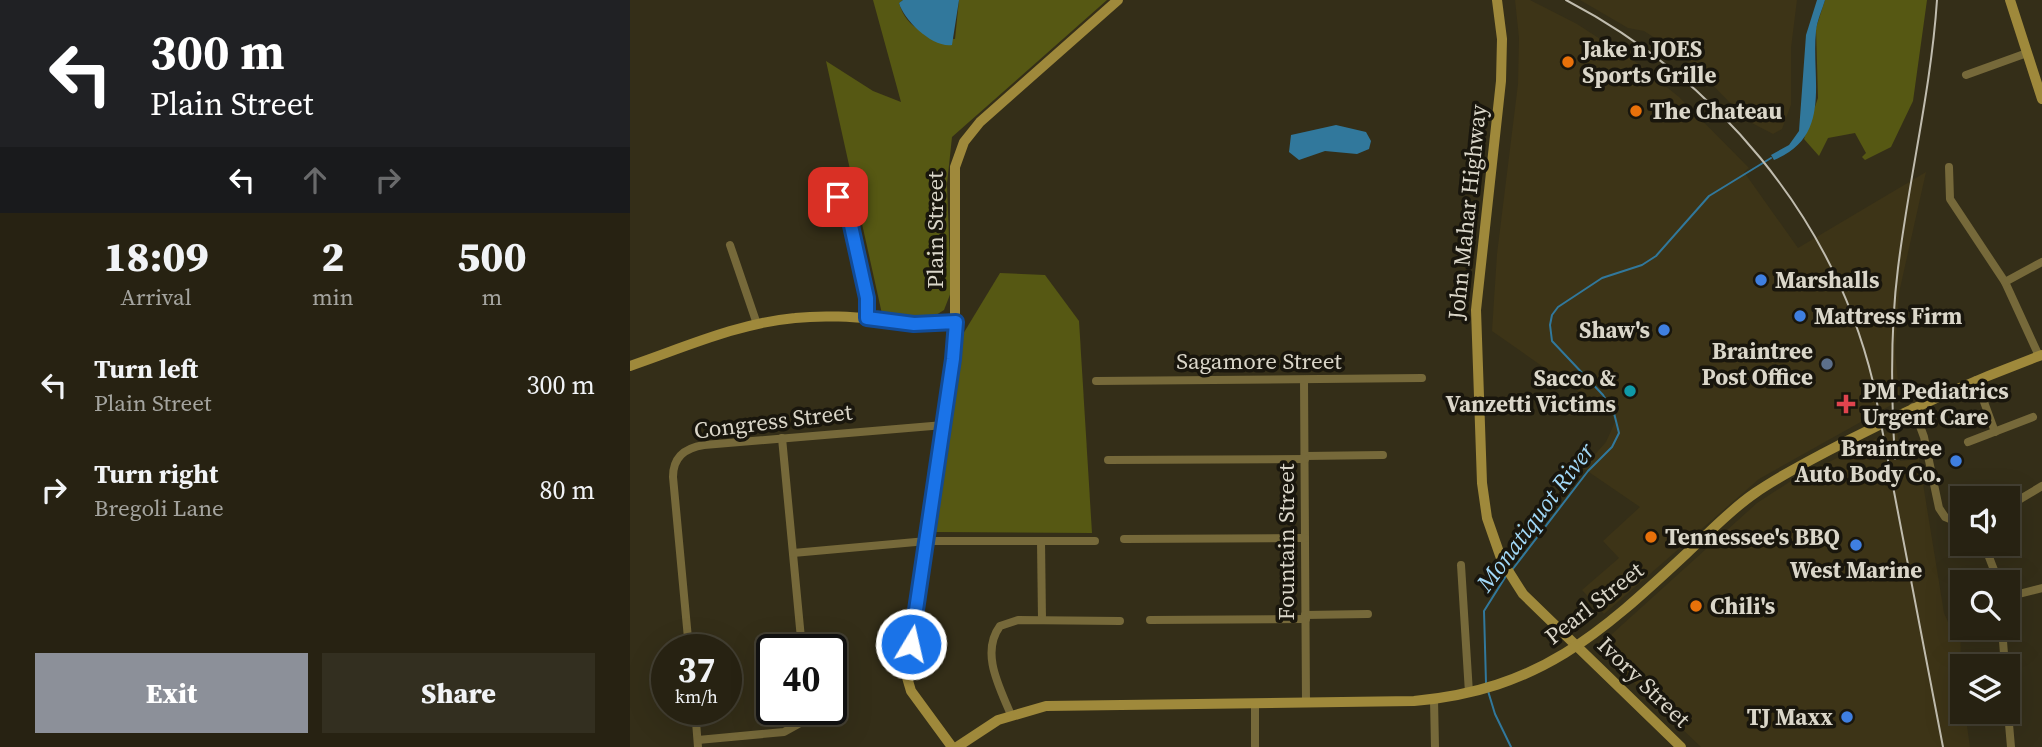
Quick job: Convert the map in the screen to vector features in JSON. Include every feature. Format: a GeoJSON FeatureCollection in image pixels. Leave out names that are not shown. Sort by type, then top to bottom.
{"type":"FeatureCollection","features":[{"type":"Feature","properties":{"kind":"street","name":"Plain Street"},"geometry":{"type":"LineString","coordinates":[[630,366],[757,324],[801,317],[867,318],[914,324],[956,322],[953,178],[964,142],[997,106],[1118,0]]}},
{"type":"Feature","properties":{"kind":"street","name":"John Mahar Highway"},"geometry":{"type":"LineString","coordinates":[[1497,0],[1500,19],[1500,92],[1476,310],[1482,492],[1489,527],[1502,561],[1518,587],[1578,648]]}},
{"type":"Feature","properties":{"kind":"street"},"geometry":{"type":"LineString","coordinates":[[2010,0],[2042,96]]}},
{"type":"Feature","properties":{"kind":"street"},"geometry":{"type":"LineString","coordinates":[[1966,75],[2027,53]]}},
{"type":"Feature","properties":{"kind":"street"},"geometry":{"type":"LineString","coordinates":[[1949,167],[1950,199],[2005,282],[2040,356]]}},
{"type":"Feature","properties":{"kind":"street"},"geometry":{"type":"LineString","coordinates":[[849,219],[826,212],[826,202],[837,197],[844,201],[849,219],[867,298],[867,318]]}},
{"type":"Feature","properties":{"kind":"street"},"geometry":{"type":"LineString","coordinates":[[730,245],[757,324]]}},
{"type":"Feature","properties":{"kind":"street"},"geometry":{"type":"LineString","coordinates":[[2005,282],[2042,262]]}},
{"type":"Feature","properties":{"kind":"street"},"geometry":{"type":"LineString","coordinates":[[955,747],[911,691],[906,678],[928,541],[956,322]]}},
{"type":"Feature","properties":{"kind":"street","name":"Pearl Street"},"geometry":{"type":"LineString","coordinates":[[955,747],[987,726],[1011,715],[1062,704],[1306,703],[1434,699],[1497,685],[1533,672],[1578,648],[1620,614],[1752,495],[1790,470],[1913,407],[2040,356]]}},
{"type":"Feature","properties":{"kind":"street","name":"Sagamore Street"},"geometry":{"type":"LineString","coordinates":[[1096,381],[1422,378]]}},
{"type":"Feature","properties":{"kind":"street","name":"Fountain Street"},"geometry":{"type":"LineString","coordinates":[[1304,380],[1306,703]]}},
{"type":"Feature","properties":{"kind":"street"},"geometry":{"type":"LineString","coordinates":[[1976,380],[1995,432]]}},
{"type":"Feature","properties":{"kind":"street"},"geometry":{"type":"LineString","coordinates":[[1913,407],[1924,437],[1939,508],[1950,519]]}},
{"type":"Feature","properties":{"kind":"street"},"geometry":{"type":"LineString","coordinates":[[1968,442],[2033,417]]}},
{"type":"Feature","properties":{"kind":"street","name":"Congress Street"},"geometry":{"type":"LineString","coordinates":[[688,634],[673,477],[675,462],[684,451],[698,446],[944,425]]}},
{"type":"Feature","properties":{"kind":"street"},"geometry":{"type":"LineString","coordinates":[[782,438],[801,634]]}},
{"type":"Feature","properties":{"kind":"street"},"geometry":{"type":"LineString","coordinates":[[1108,460],[1383,455]]}},
{"type":"Feature","properties":{"kind":"street"},"geometry":{"type":"LineString","coordinates":[[2020,499],[2042,486]]}},
{"type":"Feature","properties":{"kind":"street"},"geometry":{"type":"LineString","coordinates":[[1124,539],[1305,538]]}},
{"type":"Feature","properties":{"kind":"street"},"geometry":{"type":"LineString","coordinates":[[793,553],[928,541],[1095,541]]}},
{"type":"Feature","properties":{"kind":"street"},"geometry":{"type":"LineString","coordinates":[[1041,541],[1042,620]]}},
{"type":"Feature","properties":{"kind":"street"},"geometry":{"type":"LineString","coordinates":[[1461,565],[1474,692]]}},
{"type":"Feature","properties":{"kind":"street"},"geometry":{"type":"LineString","coordinates":[[2020,594],[2042,588]]}},
{"type":"Feature","properties":{"kind":"street"},"geometry":{"type":"LineString","coordinates":[[1150,620],[1368,614]]}},
{"type":"Feature","properties":{"kind":"street"},"geometry":{"type":"LineString","coordinates":[[1011,715],[994,670],[993,640],[1000,626],[1008,622],[1042,620],[1120,621]]}},
{"type":"Feature","properties":{"kind":"street","name":"Ivory Street"},"geometry":{"type":"LineString","coordinates":[[1578,648],[1681,747]]}},
{"type":"Feature","properties":{"kind":"street"},"geometry":{"type":"LineString","coordinates":[[1434,699],[1435,747]]}},
{"type":"Feature","properties":{"kind":"street"},"geometry":{"type":"LineString","coordinates":[[1255,703],[1255,747]]}},
{"type":"Feature","properties":{"kind":"street"},"geometry":{"type":"LineString","coordinates":[[2009,724],[2011,747]]}},
{"type":"Feature","properties":{"kind":"street"},"geometry":{"type":"LineString","coordinates":[[696,725],[698,744],[784,732],[797,725]]}},
{"type":"Feature","properties":{"kind":"shaded area"},"geometry":{"type":"Polygon","coordinates":[[[873,0],[903,0],[899,3],[914,26],[928,34],[955,39],[959,0],[1107,0],[952,137],[947,184],[951,292],[944,310],[936,315],[918,318],[882,314],[826,61],[873,91],[901,102],[873,0]]]}},
{"type":"Feature","properties":{"kind":"shaded area"},"geometry":{"type":"Polygon","coordinates":[[[1515,0],[1530,0],[1577,24],[1637,63],[1679,97],[1749,168],[1744,172],[1798,248],[1926,172],[1899,293],[1895,352],[1900,400],[1759,479],[1604,614],[1582,590],[1619,558],[1603,541],[1640,507],[1583,468],[1606,442],[1615,422],[1612,415],[1492,331],[1497,254],[1518,84],[1519,38],[1515,0]]]}},
{"type":"Feature","properties":{"kind":"shaded area"},"geometry":{"type":"Polygon","coordinates":[[[1580,0],[1797,0],[1791,48],[1791,105],[1782,129],[1773,134],[1748,121],[1669,41],[1658,40],[1644,31],[1628,28],[1580,0]]]}},
{"type":"Feature","properties":{"kind":"shaded area"},"geometry":{"type":"Polygon","coordinates":[[[1825,0],[1927,0],[1913,101],[1891,147],[1865,160],[1862,157],[1866,153],[1855,133],[1828,138],[1819,156],[1804,139],[1818,98],[1816,28],[1825,0]]]}},
{"type":"Feature","properties":{"kind":"shaded area"},"geometry":{"type":"Polygon","coordinates":[[[1000,273],[1045,275],[1079,321],[1092,533],[936,532],[963,334],[1000,273]]]}},
{"type":"Feature","properties":{"kind":"shaded area"},"geometry":{"type":"Polygon","coordinates":[[[1897,428],[1900,461],[1919,459],[1944,613],[1950,622],[1950,640],[1960,640],[1961,654],[1950,654],[1950,724],[1967,724],[1970,747],[1701,747],[1608,658],[1612,634],[1757,503],[1791,481],[1897,428]]]}},
{"type":"Feature","properties":{"kind":"water"},"geometry":{"type":"Polygon","coordinates":[[[903,0],[959,0],[952,45],[936,42],[920,32],[902,10],[899,3],[903,0]]]}},
{"type":"Feature","properties":{"kind":"water"},"geometry":{"type":"Polygon","coordinates":[[[1817,0],[1825,0],[1816,31],[1816,87],[1812,121],[1805,136],[1793,150],[1774,160],[1771,155],[1789,145],[1799,131],[1806,35],[1817,0]]]}},
{"type":"Feature","properties":{"kind":"water"},"geometry":{"type":"Polygon","coordinates":[[[1336,125],[1366,132],[1371,141],[1369,149],[1357,154],[1325,151],[1299,160],[1289,152],[1291,135],[1336,125]]]}},
{"type":"Feature","properties":{"kind":"waterway","name":"Monatiquot River"},"geometry":{"type":"LineString","coordinates":[[1512,570],[1588,471],[1612,447],[1619,433],[1614,413],[1603,395],[1552,341],[1552,315],[1558,307],[1602,278],[1642,265],[1656,256],[1709,196],[1771,158]]}},
{"type":"Feature","properties":{"kind":"waterway","name":"Monatiquot River"},"geometry":{"type":"LineString","coordinates":[[1486,683],[1484,611],[1506,576]]}},
{"type":"Feature","properties":{"kind":"waterway","name":"Monatiquot River"},"geometry":{"type":"LineString","coordinates":[[1488,691],[1495,714],[1511,747]]}},
{"type":"Feature","properties":{"kind":"railway"},"geometry":{"type":"LineString","coordinates":[[1566,0],[1620,32],[1671,69],[1718,111],[1760,158],[1798,209],[1829,263],[1854,321],[1873,382],[1943,747]]}},
{"type":"Feature","properties":{"kind":"railway"},"geometry":{"type":"LineString","coordinates":[[1895,459],[1892,363],[1895,292],[1930,67],[1937,0]]}},
{"type":"Feature","properties":{"kind":"place","name":"Jake n JOES Sports Grille"},"geometry":{"type":"Point","coordinates":[1568,62]}},
{"type":"Feature","properties":{"kind":"place","name":"The Chateau"},"geometry":{"type":"Point","coordinates":[1636,111]}},
{"type":"Feature","properties":{"kind":"place","name":"Marshalls"},"geometry":{"type":"Point","coordinates":[1761,280]}},
{"type":"Feature","properties":{"kind":"place","name":"Mattress Firm"},"geometry":{"type":"Point","coordinates":[1800,316]}},
{"type":"Feature","properties":{"kind":"place","name":"Shaw's"},"geometry":{"type":"Point","coordinates":[1664,330]}},
{"type":"Feature","properties":{"kind":"place","name":"Braintree Post Office"},"geometry":{"type":"Point","coordinates":[1827,364]}},
{"type":"Feature","properties":{"kind":"place","name":"Sacco & Vanzetti Victims"},"geometry":{"type":"Point","coordinates":[1630,391]}},
{"type":"Feature","properties":{"kind":"place","name":"PM Pediatrics Urgent Care"},"geometry":{"type":"Point","coordinates":[1846,404]}},
{"type":"Feature","properties":{"kind":"place","name":"Braintree Auto Body Co."},"geometry":{"type":"Point","coordinates":[1956,461]}},
{"type":"Feature","properties":{"kind":"place","name":"Tennessee's BBQ"},"geometry":{"type":"Point","coordinates":[1651,537]}},
{"type":"Feature","properties":{"kind":"place","name":"West Marine"},"geometry":{"type":"Point","coordinates":[1856,545]}},
{"type":"Feature","properties":{"kind":"place","name":"Chili's"},"geometry":{"type":"Point","coordinates":[1696,606]}},
{"type":"Feature","properties":{"kind":"place","name":"TJ Maxx"},"geometry":{"type":"Point","coordinates":[1847,717]}},
{"type":"Feature","properties":{"kind":"route"},"geometry":{"type":"LineString","coordinates":[[838,197],[844,201],[848,212],[867,298],[867,318],[914,324],[956,322],[928,541],[911,644]]}}]}
